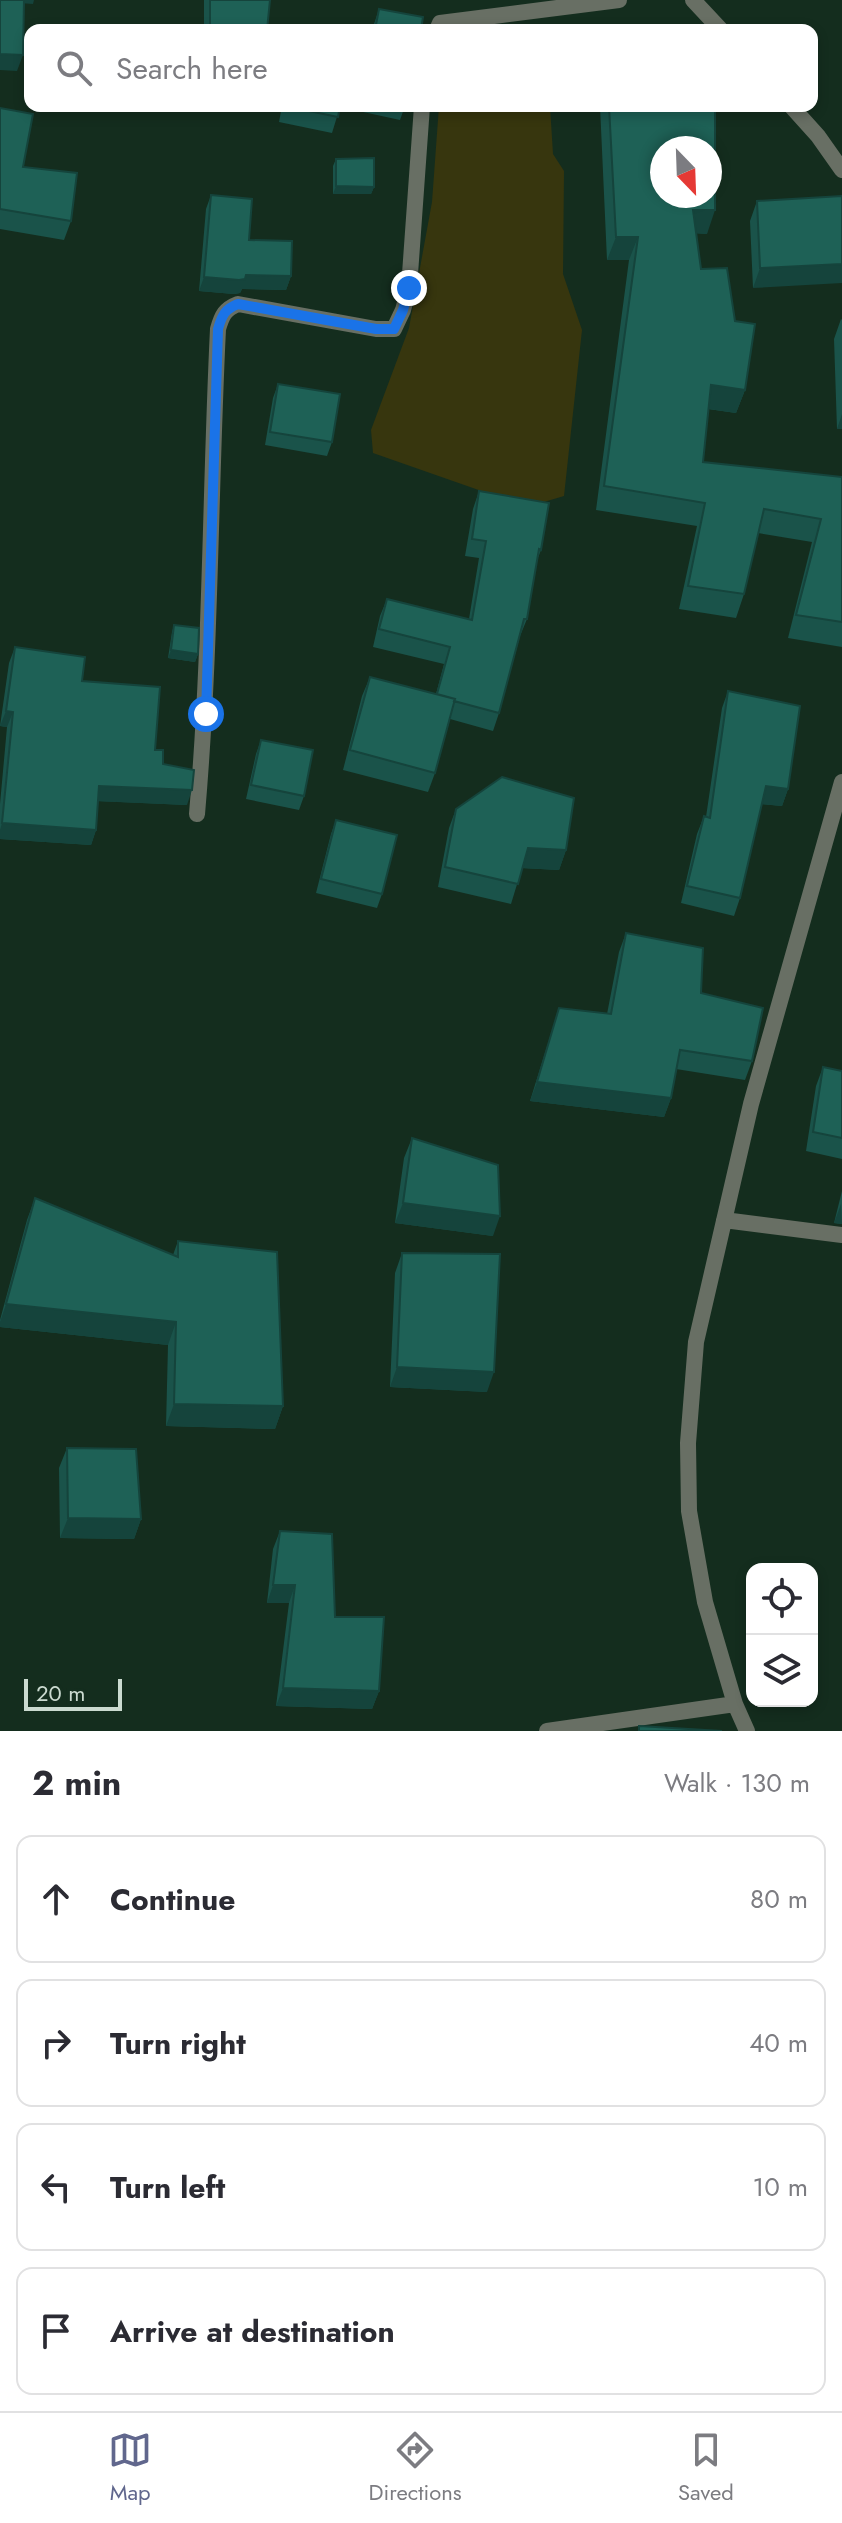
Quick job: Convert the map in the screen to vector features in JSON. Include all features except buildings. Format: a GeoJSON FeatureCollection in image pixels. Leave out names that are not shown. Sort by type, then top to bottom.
{"type":"FeatureCollection","features":[{"type":"Feature","properties":{"kind":"street"},"geometry":{"type":"LineString","coordinates":[[440,24],[619,0]]}},
{"type":"Feature","properties":{"kind":"street"},"geometry":{"type":"LineString","coordinates":[[693,0],[715,24]]}},
{"type":"Feature","properties":{"kind":"street"},"geometry":{"type":"LineString","coordinates":[[197,814],[206,714],[213,430],[218,329],[222,315],[238,304],[376,329],[394,329],[409,288],[422,112]]}},
{"type":"Feature","properties":{"kind":"street"},"geometry":{"type":"LineString","coordinates":[[796,112],[842,170]]}},
{"type":"Feature","properties":{"kind":"street"},"geometry":{"type":"LineString","coordinates":[[747,1731],[735,1704],[705,1602],[689,1511],[688,1443],[696,1342],[751,1104],[842,782]]}},
{"type":"Feature","properties":{"kind":"street"},"geometry":{"type":"LineString","coordinates":[[724,1220],[842,1235]]}},
{"type":"Feature","properties":{"kind":"street"},"geometry":{"type":"LineString","coordinates":[[547,1731],[735,1704]]}},
{"type":"Feature","properties":{"kind":"shaded area"},"geometry":{"type":"Polygon","coordinates":[[[439,112],[550,112],[553,154],[564,171],[563,274],[582,330],[564,496],[527,507],[373,453],[371,430],[409,328],[432,202],[439,112]]]}},
{"type":"Feature","properties":{"kind":"route"},"geometry":{"type":"LineString","coordinates":[[206,714],[213,430],[218,329],[222,315],[238,304],[376,329],[394,329],[409,288]]}}]}
